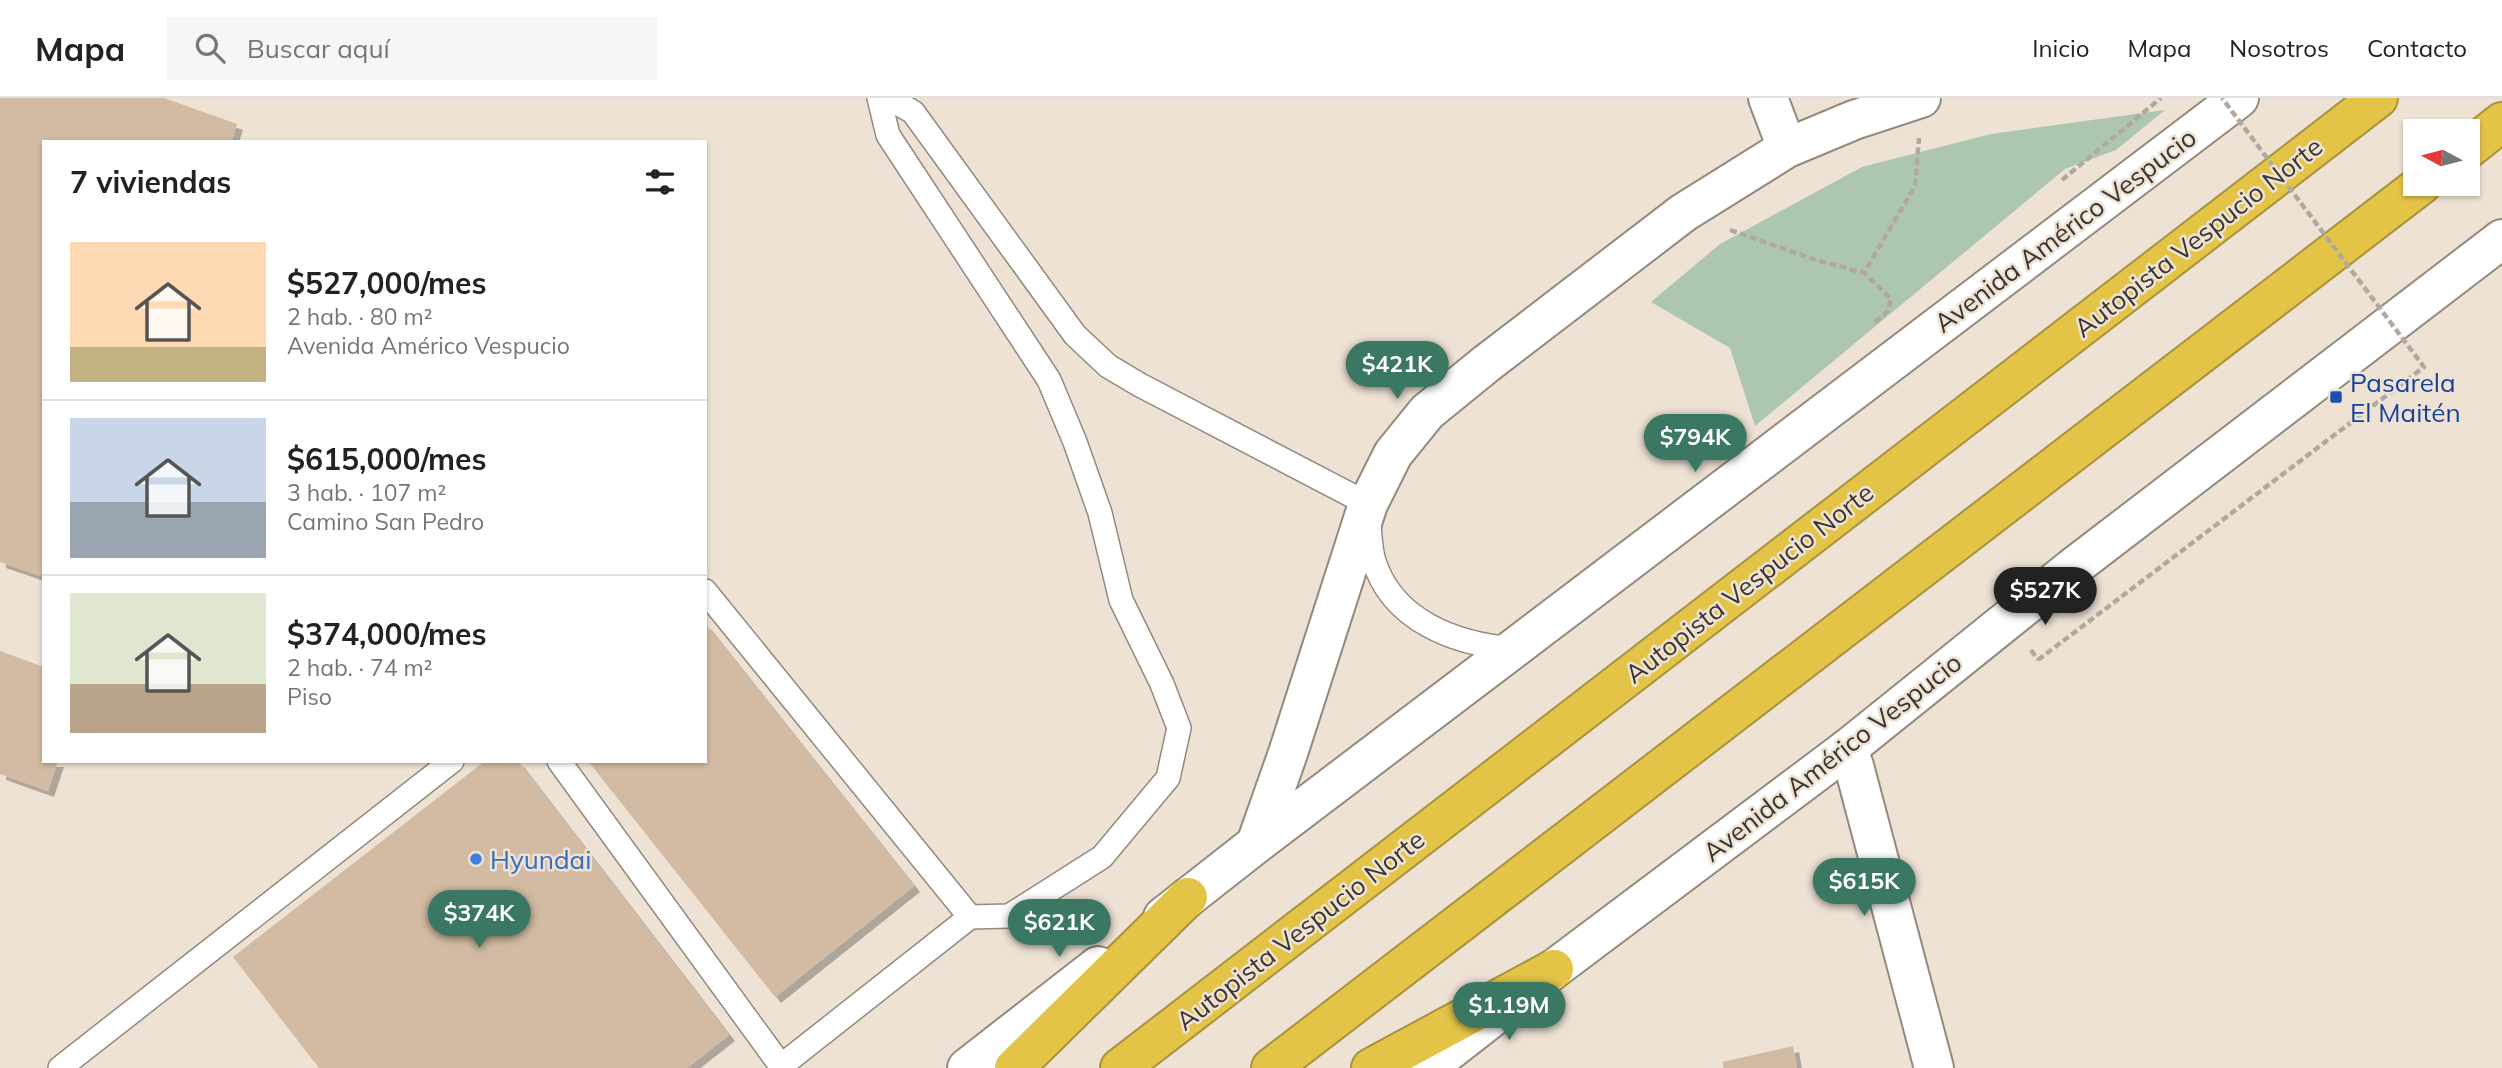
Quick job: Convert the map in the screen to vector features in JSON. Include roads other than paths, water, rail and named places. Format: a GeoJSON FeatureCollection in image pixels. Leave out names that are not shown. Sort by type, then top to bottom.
{"type":"FeatureCollection","features":[{"type":"Feature","properties":{"kind":"highway","name":"Autopista Vespucio Norte"},"geometry":{"type":"LineString","coordinates":[[1120,1068],[2378,98]]}},
{"type":"Feature","properties":{"kind":"highway"},"geometry":{"type":"LineString","coordinates":[[2480,139],[2502,122]]}},
{"type":"Feature","properties":{"kind":"highway"},"geometry":{"type":"LineString","coordinates":[[1271,1068],[2406,196]]}},
{"type":"Feature","properties":{"kind":"highway"},"geometry":{"type":"LineString","coordinates":[[1014,1068],[1188,897]]}},
{"type":"Feature","properties":{"kind":"highway"},"geometry":{"type":"LineString","coordinates":[[1371,1068],[1554,970]]}},
{"type":"Feature","properties":{"kind":"main road"},"geometry":{"type":"LineString","coordinates":[[1769,98],[1787,148]]}},
{"type":"Feature","properties":{"kind":"main road","name":"Avenida Américo Vespucio"},"geometry":{"type":"LineString","coordinates":[[967,1068],[1255,844],[2239,98]]}},
{"type":"Feature","properties":{"kind":"main road"},"geometry":{"type":"LineString","coordinates":[[1255,844],[1368,504],[1393,454],[1427,412],[1486,363],[1683,214],[1787,148],[1854,120],[1916,99]]}},
{"type":"Feature","properties":{"kind":"main road","name":"Avenida Américo Vespucio"},"geometry":{"type":"LineString","coordinates":[[1427,1068],[1847,750],[2071,569],[2502,239]]}},
{"type":"Feature","properties":{"kind":"main road"},"geometry":{"type":"LineString","coordinates":[[1847,750],[1854,766],[1934,1068]]}},
{"type":"Feature","properties":{"kind":"lane"},"geometry":{"type":"LineString","coordinates":[[560,763],[779,1067],[970,917],[1009,916],[1102,857],[1168,778],[1179,729],[1162,684],[1121,600],[1100,513],[1049,380],[888,135],[879,98]]}},
{"type":"Feature","properties":{"kind":"lane"},"geometry":{"type":"LineString","coordinates":[[888,98],[913,112],[1075,335],[1108,366],[1368,504],[1374,560],[1389,590],[1402,606],[1418,620],[1454,639],[1487,647],[1514,649]]}},
{"type":"Feature","properties":{"kind":"lane"},"geometry":{"type":"LineString","coordinates":[[707,593],[970,917]]}},
{"type":"Feature","properties":{"kind":"lane"},"geometry":{"type":"LineString","coordinates":[[62,1067],[449,763]]}},
{"type":"Feature","properties":{"kind":"place","name":"Pasarela El Maitén"},"geometry":{"type":"Point","coordinates":[2336,397]}},
{"type":"Feature","properties":{"kind":"place","name":"Hyundai"},"geometry":{"type":"Point","coordinates":[476,859]}}]}
